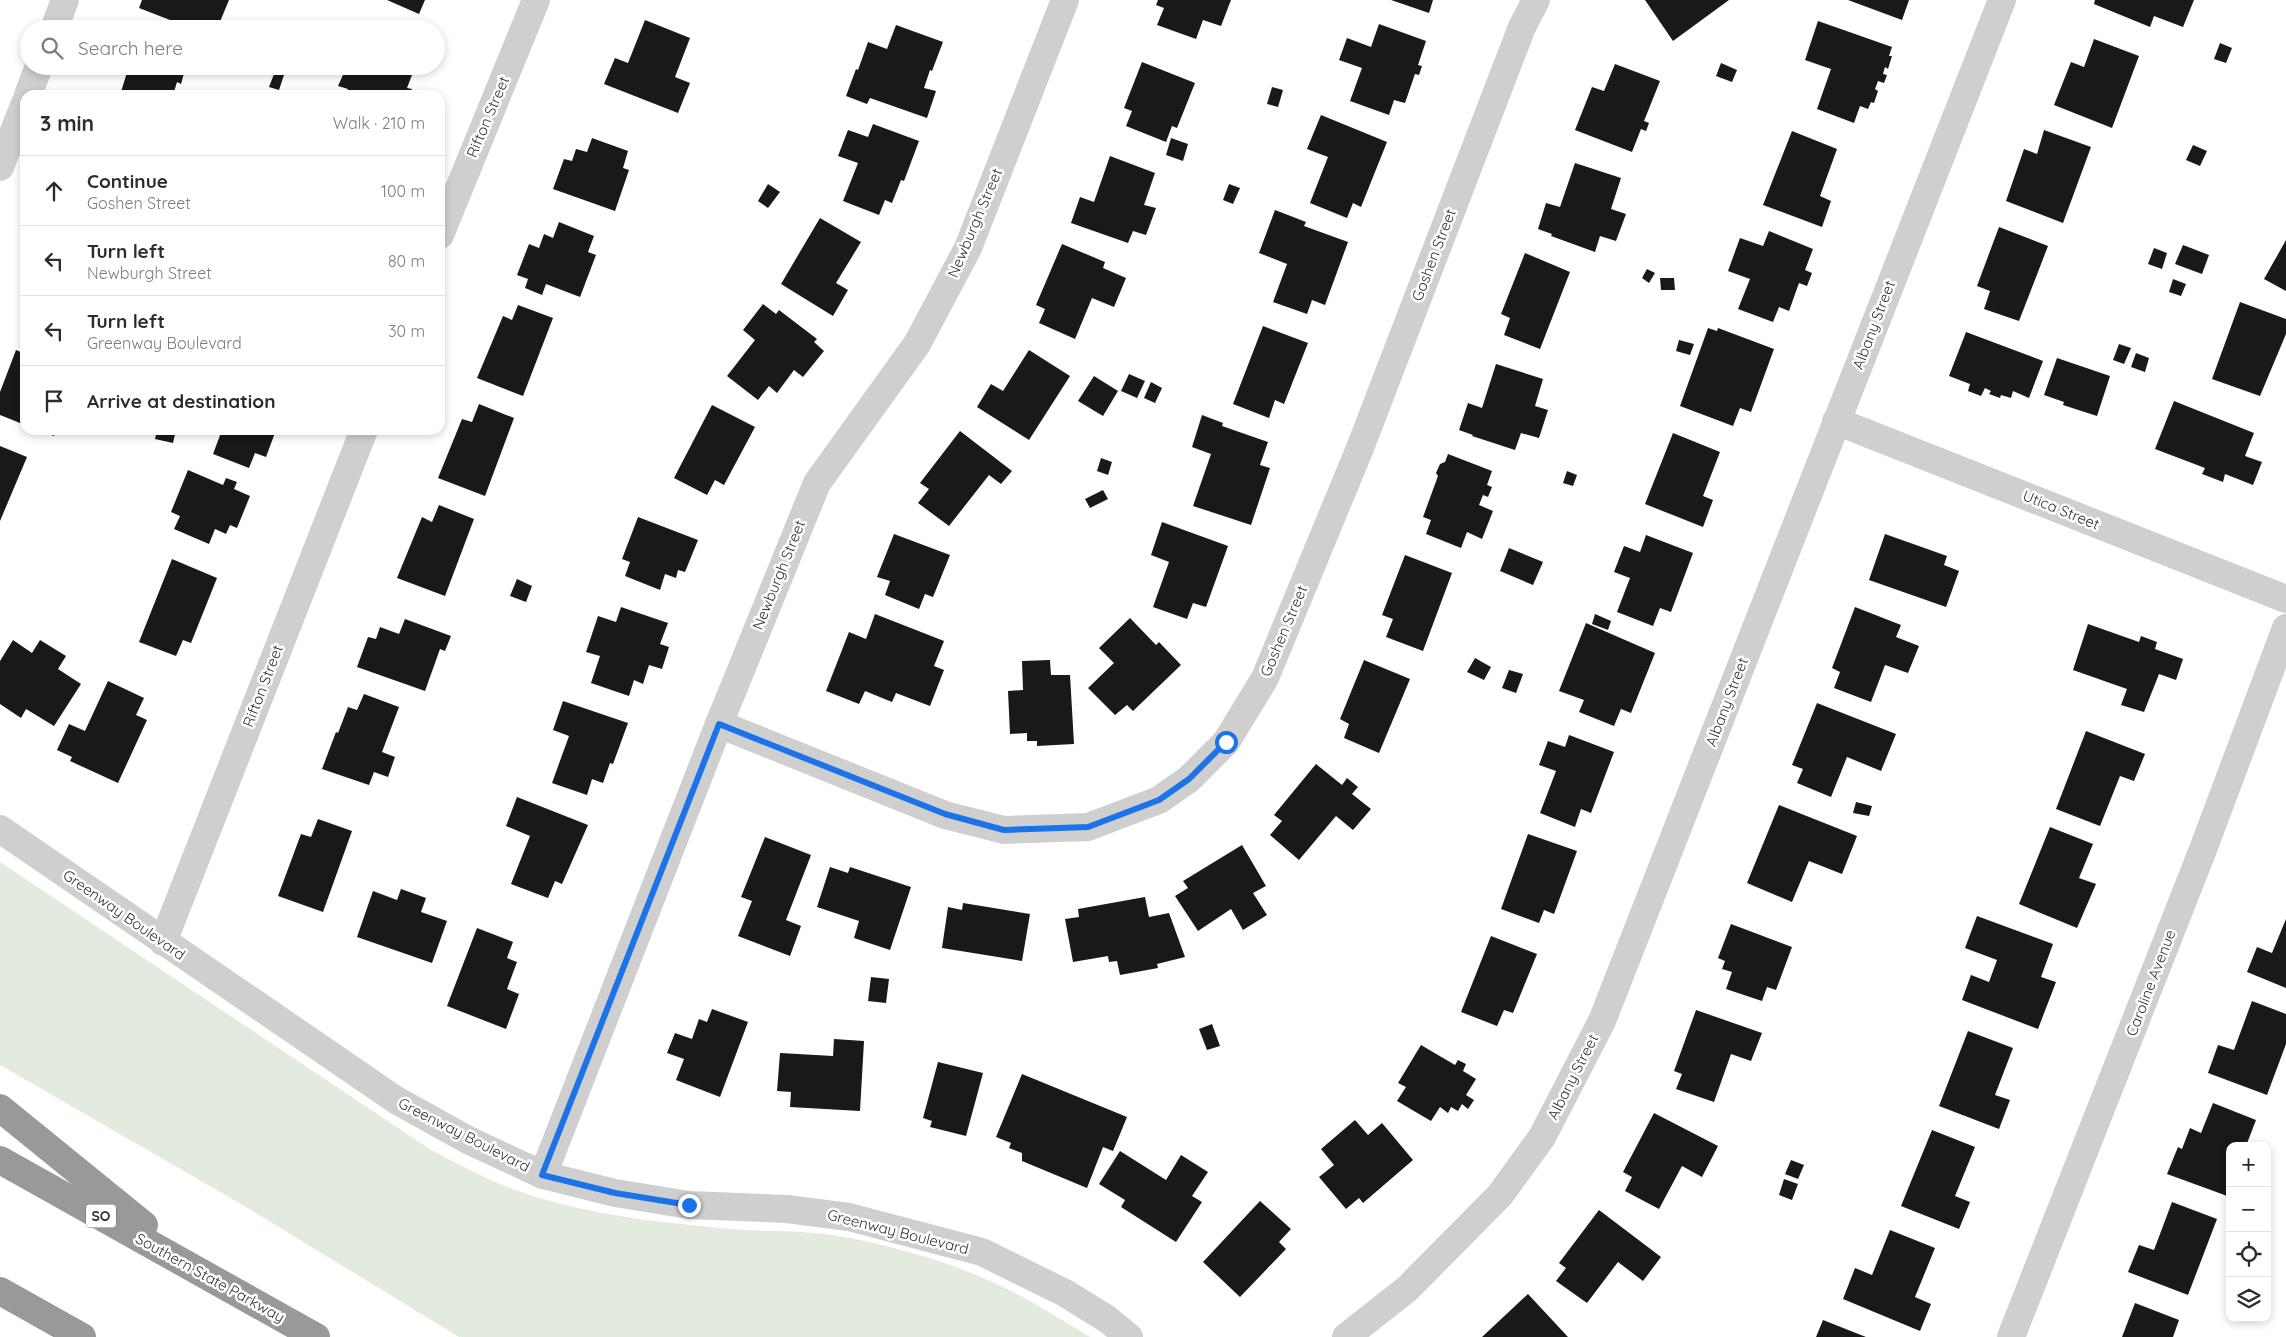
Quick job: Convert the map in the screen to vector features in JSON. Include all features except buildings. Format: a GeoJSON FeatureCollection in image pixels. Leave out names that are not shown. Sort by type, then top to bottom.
{"type":"FeatureCollection","features":[{"type":"Feature","properties":{"kind":"highway"},"geometry":{"type":"LineString","coordinates":[[0,1108],[201,1272]]}},
{"type":"Feature","properties":{"kind":"highway","name":"Southern State Parkway"},"geometry":{"type":"LineString","coordinates":[[0,1160],[316,1337]]}},
{"type":"Feature","properties":{"kind":"highway"},"geometry":{"type":"LineString","coordinates":[[0,1291],[82,1337]]}},
{"type":"Feature","properties":{"kind":"street"},"geometry":{"type":"LineString","coordinates":[[57,20],[65,0]]}},
{"type":"Feature","properties":{"kind":"street","name":"Rifton Street"},"geometry":{"type":"LineString","coordinates":[[445,223],[536,0]]}},
{"type":"Feature","properties":{"kind":"street","name":"Newburgh Street"},"geometry":{"type":"LineString","coordinates":[[542,1175],[719,724],[817,483],[917,344],[968,248],[1065,0]]}},
{"type":"Feature","properties":{"kind":"street","name":"Goshen Street"},"geometry":{"type":"LineString","coordinates":[[719,724],[945,814],[1004,830],[1088,827],[1159,800],[1189,779],[1226,742],[1265,678],[1363,439],[1522,27],[1536,0]]}},
{"type":"Feature","properties":{"kind":"street","name":"Albany Street"},"geometry":{"type":"LineString","coordinates":[[1346,1337],[1408,1289],[1500,1195],[1542,1137],[1602,1021],[2002,0]]}},
{"type":"Feature","properties":{"kind":"street"},"geometry":{"type":"LineString","coordinates":[[30,90],[36,75]]}},
{"type":"Feature","properties":{"kind":"street"},"geometry":{"type":"LineString","coordinates":[[0,167],[20,116]]}},
{"type":"Feature","properties":{"kind":"street","name":"Utica Street"},"geometry":{"type":"LineString","coordinates":[[1836,421],[2286,598]]}},
{"type":"Feature","properties":{"kind":"street","name":"Rifton Street"},"geometry":{"type":"LineString","coordinates":[[163,942],[362,435]]}},
{"type":"Feature","properties":{"kind":"street","name":"Caroline Avenue"},"geometry":{"type":"LineString","coordinates":[[2012,1337],[2202,852],[2286,628]]}},
{"type":"Feature","properties":{"kind":"street","name":"Greenway Boulevard"},"geometry":{"type":"LineString","coordinates":[[0,829],[396,1100],[468,1140],[542,1175],[615,1193],[689,1205],[787,1208],[849,1217],[982,1252],[1066,1293],[1107,1319],[1129,1337]]}},
{"type":"Feature","properties":{"kind":"shaded area"},"geometry":{"type":"Polygon","coordinates":[[[0,862],[431,1150],[502,1185],[530,1195],[586,1210],[644,1220],[731,1229],[802,1232],[866,1241],[933,1259],[977,1275],[1019,1295],[1090,1337],[459,1337],[246,1207],[0,1065],[0,862]]]}},
{"type":"Feature","properties":{"kind":"route"},"geometry":{"type":"LineString","coordinates":[[689,1205],[615,1193],[542,1175],[719,724],[945,814],[1004,830],[1088,827],[1159,800],[1189,779],[1226,742]]}}]}
